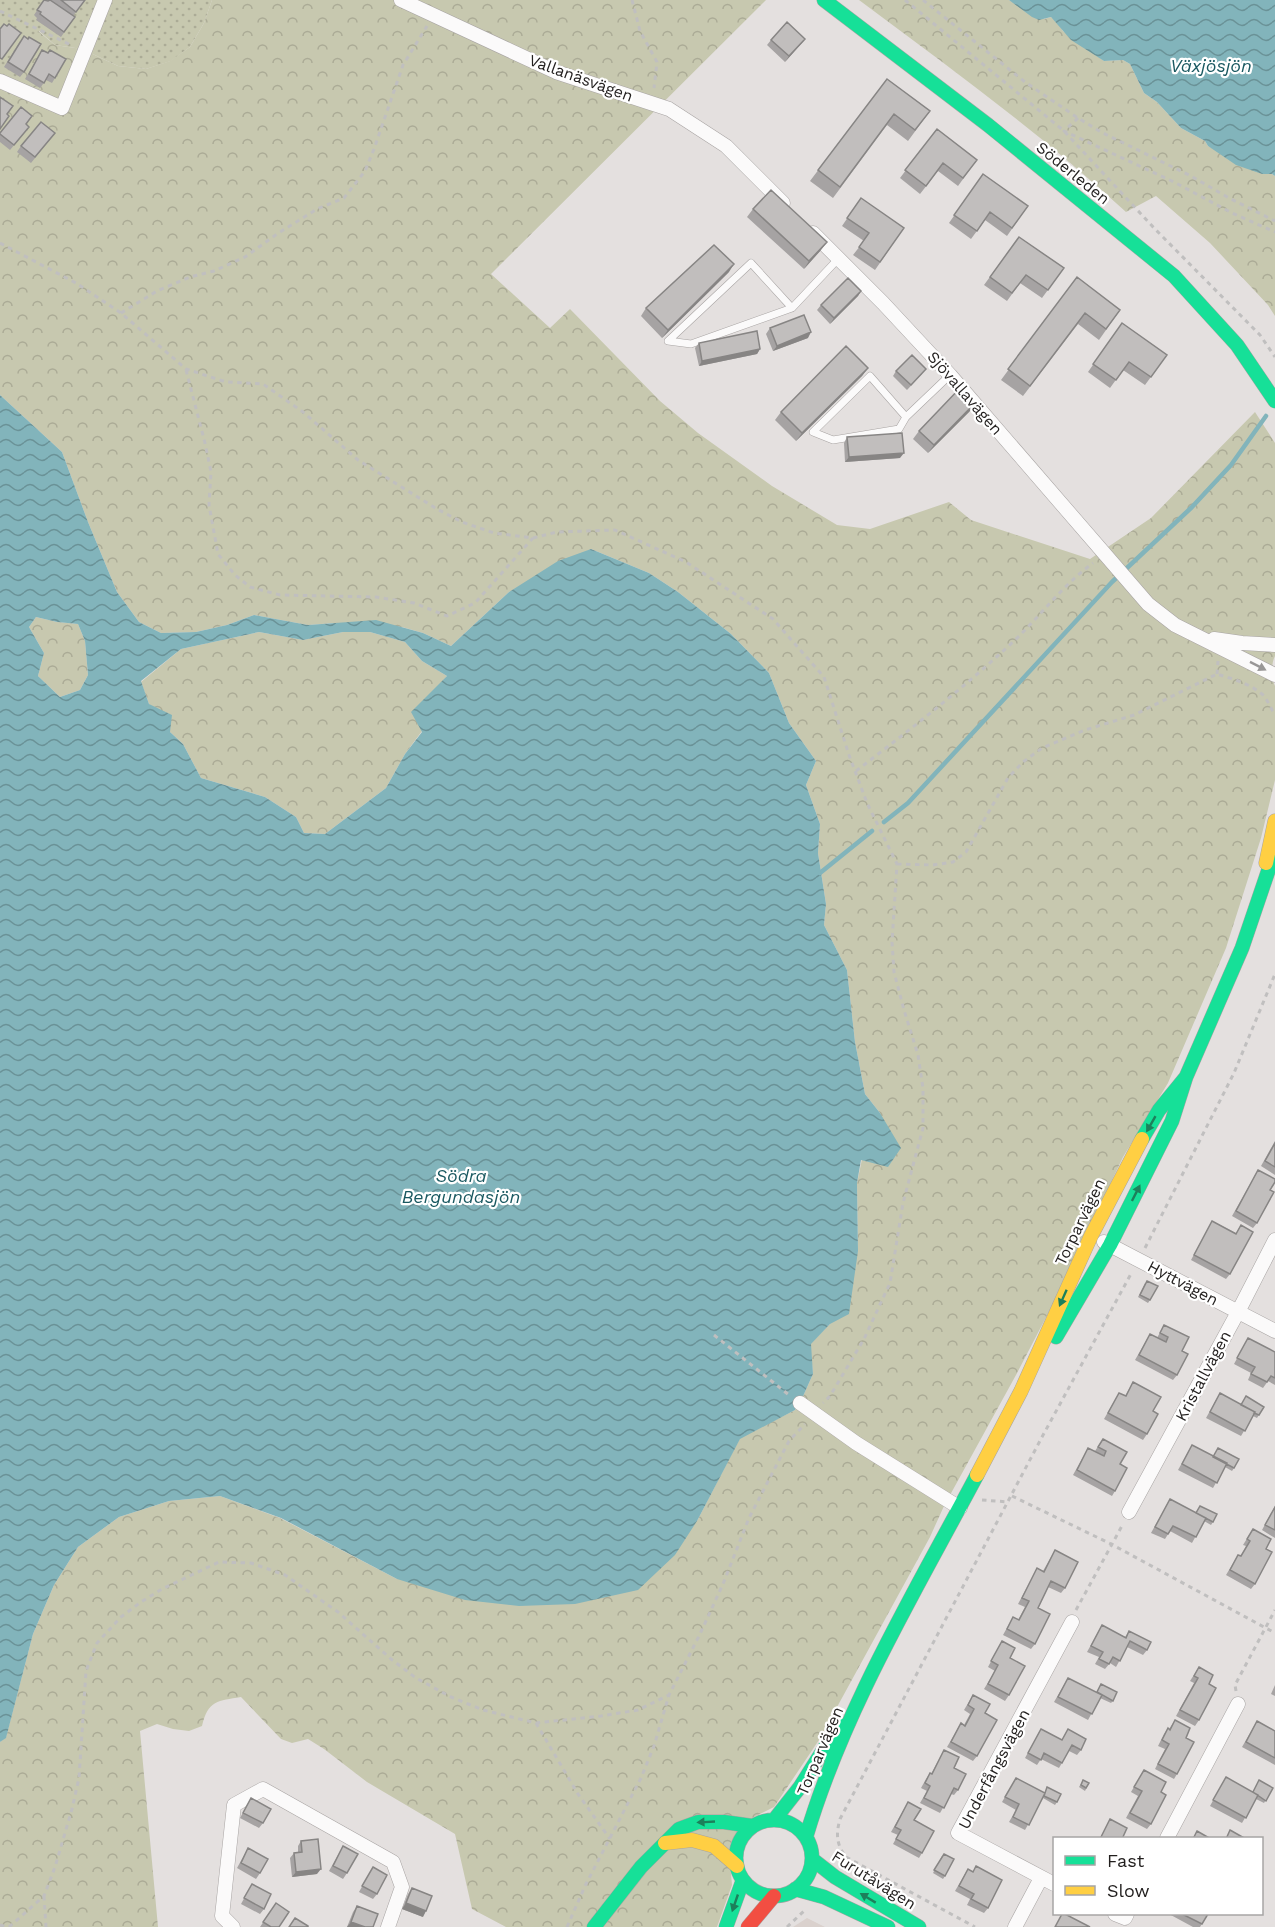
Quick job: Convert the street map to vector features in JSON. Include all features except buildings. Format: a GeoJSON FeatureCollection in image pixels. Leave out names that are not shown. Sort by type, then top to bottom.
{"type":"FeatureCollection","features":[{"type":"Feature","properties":{"kind":"street"},"geometry":{"type":"LineString","coordinates":[[0,81],[62,108],[105,0]]}},
{"type":"Feature","properties":{"kind":"street","name":"Vallanäsvägen"},"geometry":{"type":"LineString","coordinates":[[401,0],[556,72],[669,109],[726,146],[790,210]]}},
{"type":"Feature","properties":{"kind":"street","name":"Söderleden"},"geometry":{"type":"LineString","coordinates":[[824,0],[988,125],[1174,276],[1237,345],[1275,400]]}},
{"type":"Feature","properties":{"kind":"street","name":"Sjövallavägen"},"geometry":{"type":"LineString","coordinates":[[806,226],[884,303],[950,375],[1148,604],[1175,625],[1275,675]]}},
{"type":"Feature","properties":{"kind":"street","name":"Sjövallavägen"},"geometry":{"type":"LineString","coordinates":[[1203,638],[1275,645]]}},
{"type":"Feature","properties":{"kind":"street","name":"Torparvägen"},"geometry":{"type":"LineString","coordinates":[[1257,904],[1275,821]]}},
{"type":"Feature","properties":{"kind":"street","name":"Torparvägen"},"geometry":{"type":"LineString","coordinates":[[1021,1391],[1076,1305],[1110,1245],[1172,1121],[1186,1077],[1229,980],[1275,851]]}},
{"type":"Feature","properties":{"kind":"street","name":"Torparvägen"},"geometry":{"type":"LineString","coordinates":[[774,1820],[800,1787],[869,1679],[1021,1391],[1091,1236],[1125,1169],[1159,1110],[1186,1077]]}},
{"type":"Feature","properties":{"kind":"street","name":"Hyttvägen"},"geometry":{"type":"LineString","coordinates":[[1091,1236],[1275,1331]]}},
{"type":"Feature","properties":{"kind":"street","name":"Kristallvägen"},"geometry":{"type":"LineString","coordinates":[[1130,1512],[1275,1239]]}},
{"type":"Feature","properties":{"kind":"street"},"geometry":{"type":"LineString","coordinates":[[800,1403],[856,1443],[962,1504]]}},
{"type":"Feature","properties":{"kind":"street","name":"Underfångsvägen"},"geometry":{"type":"LineString","coordinates":[[1053,1884],[958,1833],[1072,1622]]}},
{"type":"Feature","properties":{"kind":"street","name":"Torparvägen"},"geometry":{"type":"LineString","coordinates":[[806,1837],[818,1797],[869,1679]]}},
{"type":"Feature","properties":{"kind":"street"},"geometry":{"type":"LineString","coordinates":[[1168,1837],[1238,1704]]}},
{"type":"Feature","properties":{"kind":"street"},"geometry":{"type":"LineString","coordinates":[[233,1927],[222,1916],[234,1805],[263,1789],[393,1862],[402,1887],[388,1927]]}},
{"type":"Feature","properties":{"kind":"street"},"geometry":{"type":"LineString","coordinates":[[774,1820],[789,1822],[806,1837],[812,1851],[812,1866],[806,1879],[795,1890],[774,1896],[760,1893],[743,1880],[737,1866],[736,1851],[747,1831],[753,1826],[759,1822],[774,1820]]}},
{"type":"Feature","properties":{"kind":"street"},"geometry":{"type":"LineString","coordinates":[[594,1927],[641,1867],[679,1829],[698,1822],[724,1822],[753,1826]]}},
{"type":"Feature","properties":{"kind":"street"},"geometry":{"type":"LineString","coordinates":[[665,1843],[692,1840],[714,1846],[737,1866]]}},
{"type":"Feature","properties":{"kind":"street","name":"Furutåvägen"},"geometry":{"type":"LineString","coordinates":[[812,1859],[835,1877],[919,1927]]}},
{"type":"Feature","properties":{"kind":"street"},"geometry":{"type":"LineString","coordinates":[[1015,1927],[1041,1878]]}},
{"type":"Feature","properties":{"kind":"street"},"geometry":{"type":"LineString","coordinates":[[726,1927],[743,1880]]}},
{"type":"Feature","properties":{"kind":"street","name":"Furutåvägen"},"geometry":{"type":"LineString","coordinates":[[795,1890],[824,1897],[888,1927]]}},
{"type":"Feature","properties":{"kind":"street"},"geometry":{"type":"LineString","coordinates":[[748,1927],[774,1896]]}},
{"type":"Feature","properties":{"kind":"lane"},"geometry":{"type":"LineString","coordinates":[[792,308],[751,263],[668,341],[691,344],[792,308],[839,258]]}},
{"type":"Feature","properties":{"kind":"lane"},"geometry":{"type":"LineString","coordinates":[[906,417],[870,376],[813,432],[833,440],[899,429],[906,417],[950,375]]}},
{"type":"Feature","properties":{"kind":"path"},"geometry":{"type":"LineString","coordinates":[[632,0],[640,32],[657,62],[652,103]]}},
{"type":"Feature","properties":{"kind":"path"},"geometry":{"type":"LineString","coordinates":[[905,0],[1064,131],[1154,228],[1260,335],[1275,357]]}},
{"type":"Feature","properties":{"kind":"path"},"geometry":{"type":"LineString","coordinates":[[923,0],[1025,82],[1078,118],[1101,132],[1275,220]]}},
{"type":"Feature","properties":{"kind":"path"},"geometry":{"type":"LineString","coordinates":[[0,11],[85,51]]}},
{"type":"Feature","properties":{"kind":"path"},"geometry":{"type":"LineString","coordinates":[[121,313],[157,291],[190,277],[214,271],[245,257],[318,209],[344,198],[365,171],[403,65],[434,14]]}},
{"type":"Feature","properties":{"kind":"path"},"geometry":{"type":"LineString","coordinates":[[1064,131],[1078,118]]}},
{"type":"Feature","properties":{"kind":"path"},"geometry":{"type":"LineString","coordinates":[[1064,131],[1275,232]]}},
{"type":"Feature","properties":{"kind":"path"},"geometry":{"type":"LineString","coordinates":[[0,243],[76,283],[121,313],[186,369],[226,382],[263,384],[303,412],[358,460],[398,483],[436,509],[462,522],[494,533],[533,538],[557,532],[615,530],[686,562],[773,619],[824,677],[867,803],[897,864],[892,942],[894,972],[918,1055],[923,1088],[923,1128],[903,1203],[890,1283],[864,1339],[830,1396],[789,1441],[749,1518],[714,1604],[669,1695],[654,1746],[641,1778],[585,1886],[567,1927]]}},
{"type":"Feature","properties":{"kind":"path"},"geometry":{"type":"LineString","coordinates":[[186,369],[211,472],[209,505],[218,554],[235,575],[250,587],[280,595],[376,597],[414,603],[447,616],[475,603],[533,538]]}},
{"type":"Feature","properties":{"kind":"path"},"geometry":{"type":"LineString","coordinates":[[856,771],[975,677],[1017,638],[1076,576],[1109,560]]}},
{"type":"Feature","properties":{"kind":"path"},"geometry":{"type":"LineString","coordinates":[[897,864],[933,866],[953,862],[966,852],[1008,778],[1023,762],[1042,748],[1085,730],[1134,715],[1217,674],[1243,682],[1264,695],[1268,706],[1275,714]]}},
{"type":"Feature","properties":{"kind":"path"},"geometry":{"type":"LineString","coordinates":[[975,1927],[846,1857],[837,1842],[840,1819],[1139,1260],[1234,1073],[1275,974]]}},
{"type":"Feature","properties":{"kind":"path"},"geometry":{"type":"LineString","coordinates":[[714,1335],[800,1403]]}},
{"type":"Feature","properties":{"kind":"path"},"geometry":{"type":"LineString","coordinates":[[1012,1496],[1111,1544],[1275,1633]]}},
{"type":"Feature","properties":{"kind":"path"},"geometry":{"type":"LineString","coordinates":[[962,1504],[1009,1502]]}},
{"type":"Feature","properties":{"kind":"path"},"geometry":{"type":"LineString","coordinates":[[1072,1622],[1078,1605],[1130,1512]]}},
{"type":"Feature","properties":{"kind":"path"},"geometry":{"type":"LineString","coordinates":[[46,1927],[44,1896],[55,1867],[79,1778],[86,1671],[97,1643],[121,1617],[141,1602],[162,1589],[219,1562],[251,1563],[285,1575],[338,1612],[391,1659],[416,1677],[451,1697],[483,1710],[536,1723],[638,1710],[669,1695]]}},
{"type":"Feature","properties":{"kind":"path"},"geometry":{"type":"LineString","coordinates":[[1238,1704],[1235,1685],[1275,1610]]}},
{"type":"Feature","properties":{"kind":"path"},"geometry":{"type":"LineString","coordinates":[[536,1723],[578,1794],[610,1839]]}},
{"type":"Feature","properties":{"kind":"path"},"geometry":{"type":"LineString","coordinates":[[835,1877],[846,1857]]}},
{"type":"Feature","properties":{"kind":"path"},"geometry":{"type":"LineString","coordinates":[[0,1924],[8,1927],[44,1896]]}},
{"type":"Feature","properties":{"kind":"path"},"geometry":{"type":"LineString","coordinates":[[787,1927],[811,1905],[824,1897]]}},
{"type":"Feature","properties":{"kind":"shaded area"},"geometry":{"type":"Polygon","coordinates":[[[807,1918],[825,1927],[793,1927],[807,1918]]]}},
{"type":"Feature","properties":{"kind":"green space"},"geometry":{"type":"Polygon","coordinates":[[[0,0],[212,0],[204,23],[190,47],[171,61],[146,69],[118,66],[82,49],[55,45],[39,31],[0,127],[0,0]]]}},
{"type":"Feature","properties":{"kind":"green space"},"geometry":{"type":"Polygon","coordinates":[[[212,0],[766,0],[491,274],[550,328],[570,309],[660,401],[698,433],[772,486],[837,525],[870,529],[949,502],[971,520],[1090,559],[1151,518],[1255,412],[1275,443],[1275,656],[1272,671],[1275,686],[1275,780],[1261,838],[1226,948],[1168,1083],[1123,1157],[1054,1302],[1016,1375],[819,1740],[774,1807],[750,1819],[738,1830],[731,1843],[729,1852],[732,1885],[717,1927],[506,1927],[472,1909],[455,1834],[367,1782],[308,1739],[292,1743],[281,1739],[241,1697],[215,1703],[207,1711],[202,1726],[189,1731],[157,1724],[140,1731],[158,1927],[0,1927],[0,1742],[6,1737],[33,1634],[54,1585],[78,1547],[119,1517],[169,1501],[220,1496],[280,1518],[397,1579],[697,1521],[740,1438],[795,1410],[800,1403],[813,1374],[810,1344],[830,1324],[858,1251],[857,1183],[862,1159],[880,1113],[865,1094],[855,1042],[847,970],[824,925],[826,904],[818,853],[820,824],[806,785],[816,761],[789,723],[769,673],[731,634],[678,592],[649,573],[591,549],[509,592],[451,646],[423,633],[402,627],[335,623],[308,625],[254,615],[227,625],[196,632],[161,633],[139,622],[117,592],[62,452],[0,395],[0,127],[38,31],[55,45],[82,49],[118,66],[146,69],[170,61],[190,47],[204,23],[212,0]]]}},
{"type":"Feature","properties":{"kind":"green space"},"geometry":{"type":"Polygon","coordinates":[[[859,0],[1009,0],[1044,19],[1051,17],[1063,31],[1104,61],[1123,60],[1130,64],[1144,93],[1157,102],[1181,128],[1205,141],[1208,146],[1262,174],[1275,176],[1275,316],[1268,305],[1210,243],[1156,196],[1126,212],[1029,129],[859,0]]]}},
{"type":"Feature","properties":{"kind":"green space"},"geometry":{"type":"Polygon","coordinates":[[[36,617],[78,624],[85,641],[88,675],[80,690],[60,697],[38,676],[44,653],[29,627],[36,617]]]}},
{"type":"Feature","properties":{"kind":"green space"},"geometry":{"type":"Polygon","coordinates":[[[259,632],[303,640],[343,632],[370,632],[405,642],[422,661],[447,676],[434,691],[422,731],[405,754],[386,788],[325,834],[304,833],[296,817],[265,797],[201,778],[183,744],[170,732],[149,704],[141,682],[181,649],[259,632]]]}},
{"type":"Feature","properties":{"kind":"water","name":"Växjösjön"},"geometry":{"type":"Polygon","coordinates":[[[1009,0],[1275,0],[1275,176],[1236,165],[1208,146],[1205,141],[1181,128],[1157,102],[1144,93],[1130,64],[1123,60],[1104,61],[1071,40],[1051,17],[1039,20],[1009,0]]]}},
{"type":"Feature","properties":{"kind":"water","name":"Södra Bergundasjön"},"geometry":{"type":"Polygon","coordinates":[[[0,395],[62,452],[117,592],[139,622],[161,633],[196,632],[227,625],[254,615],[308,625],[376,620],[423,633],[451,646],[509,592],[558,561],[591,549],[649,573],[678,592],[731,634],[769,673],[789,723],[816,761],[806,785],[820,824],[818,853],[826,904],[824,925],[847,970],[855,1042],[865,1094],[880,1113],[901,1148],[888,1167],[861,1160],[857,1183],[858,1251],[849,1314],[830,1324],[811,1344],[813,1374],[800,1403],[795,1410],[740,1439],[697,1521],[675,1555],[638,1590],[575,1604],[519,1606],[465,1600],[397,1579],[281,1518],[220,1496],[169,1501],[119,1517],[78,1547],[54,1585],[33,1634],[6,1738],[0,1742],[0,395]],[[36,617],[29,627],[44,653],[38,676],[60,697],[80,690],[88,675],[85,641],[78,624],[36,617]],[[259,632],[181,649],[141,681],[149,704],[172,715],[170,732],[183,744],[201,778],[265,797],[296,817],[304,833],[325,834],[386,788],[405,754],[422,732],[411,712],[447,676],[422,661],[405,642],[370,632],[343,632],[303,640],[259,632]]]}},
{"type":"Feature","properties":{"kind":"waterway"},"geometry":{"type":"LineString","coordinates":[[884,822],[908,803],[1112,582],[1192,507],[1231,465],[1266,416]]}},
{"type":"Feature","properties":{"kind":"waterway"},"geometry":{"type":"LineString","coordinates":[[820,873],[872,831]]}},
{"type":"Feature","properties":{"kind":"traffic: fast"},"geometry":{"type":"LineString","coordinates":[[824,0],[988,125],[1174,276],[1237,345],[1275,401]]}},
{"type":"Feature","properties":{"kind":"traffic: fast"},"geometry":{"type":"LineString","coordinates":[[1056,1337],[1110,1245],[1172,1121],[1186,1077],[1242,948],[1275,851]]}},
{"type":"Feature","properties":{"kind":"traffic: fast"},"geometry":{"type":"LineString","coordinates":[[1142,1139],[1159,1110],[1186,1077]]}},
{"type":"Feature","properties":{"kind":"traffic: fast"},"geometry":{"type":"LineString","coordinates":[[806,1837],[822,1789],[860,1697],[977,1475]]}},
{"type":"Feature","properties":{"kind":"traffic: fast"},"geometry":{"type":"LineString","coordinates":[[774,1820],[800,1787],[839,1725]]}},
{"type":"Feature","properties":{"kind":"traffic: fast"},"geometry":{"type":"LineString","coordinates":[[774,1820],[789,1823],[801,1831],[809,1843],[812,1858],[809,1873],[801,1885],[789,1893],[774,1896],[759,1893],[747,1885],[739,1873],[736,1858],[739,1843],[747,1831],[759,1823],[774,1820]]}},
{"type":"Feature","properties":{"kind":"traffic: fast"},"geometry":{"type":"LineString","coordinates":[[594,1927],[641,1867],[679,1829],[698,1822],[724,1822],[752,1826]]}},
{"type":"Feature","properties":{"kind":"traffic: fast"},"geometry":{"type":"LineString","coordinates":[[812,1859],[835,1877],[919,1927]]}},
{"type":"Feature","properties":{"kind":"traffic: fast"},"geometry":{"type":"LineString","coordinates":[[726,1927],[743,1880]]}},
{"type":"Feature","properties":{"kind":"traffic: fast"},"geometry":{"type":"LineString","coordinates":[[795,1889],[824,1897],[888,1927]]}},
{"type":"Feature","properties":{"kind":"traffic: slow"},"geometry":{"type":"LineString","coordinates":[[1266,863],[1275,821]]}},
{"type":"Feature","properties":{"kind":"traffic: slow"},"geometry":{"type":"LineString","coordinates":[[977,1475],[1021,1391],[1091,1236],[1142,1139]]}},
{"type":"Feature","properties":{"kind":"traffic: slow"},"geometry":{"type":"LineString","coordinates":[[665,1843],[692,1840],[714,1846],[737,1866]]}},
{"type":"Feature","properties":{"kind":"traffic: jam"},"geometry":{"type":"LineString","coordinates":[[748,1927],[774,1896]]}}]}
